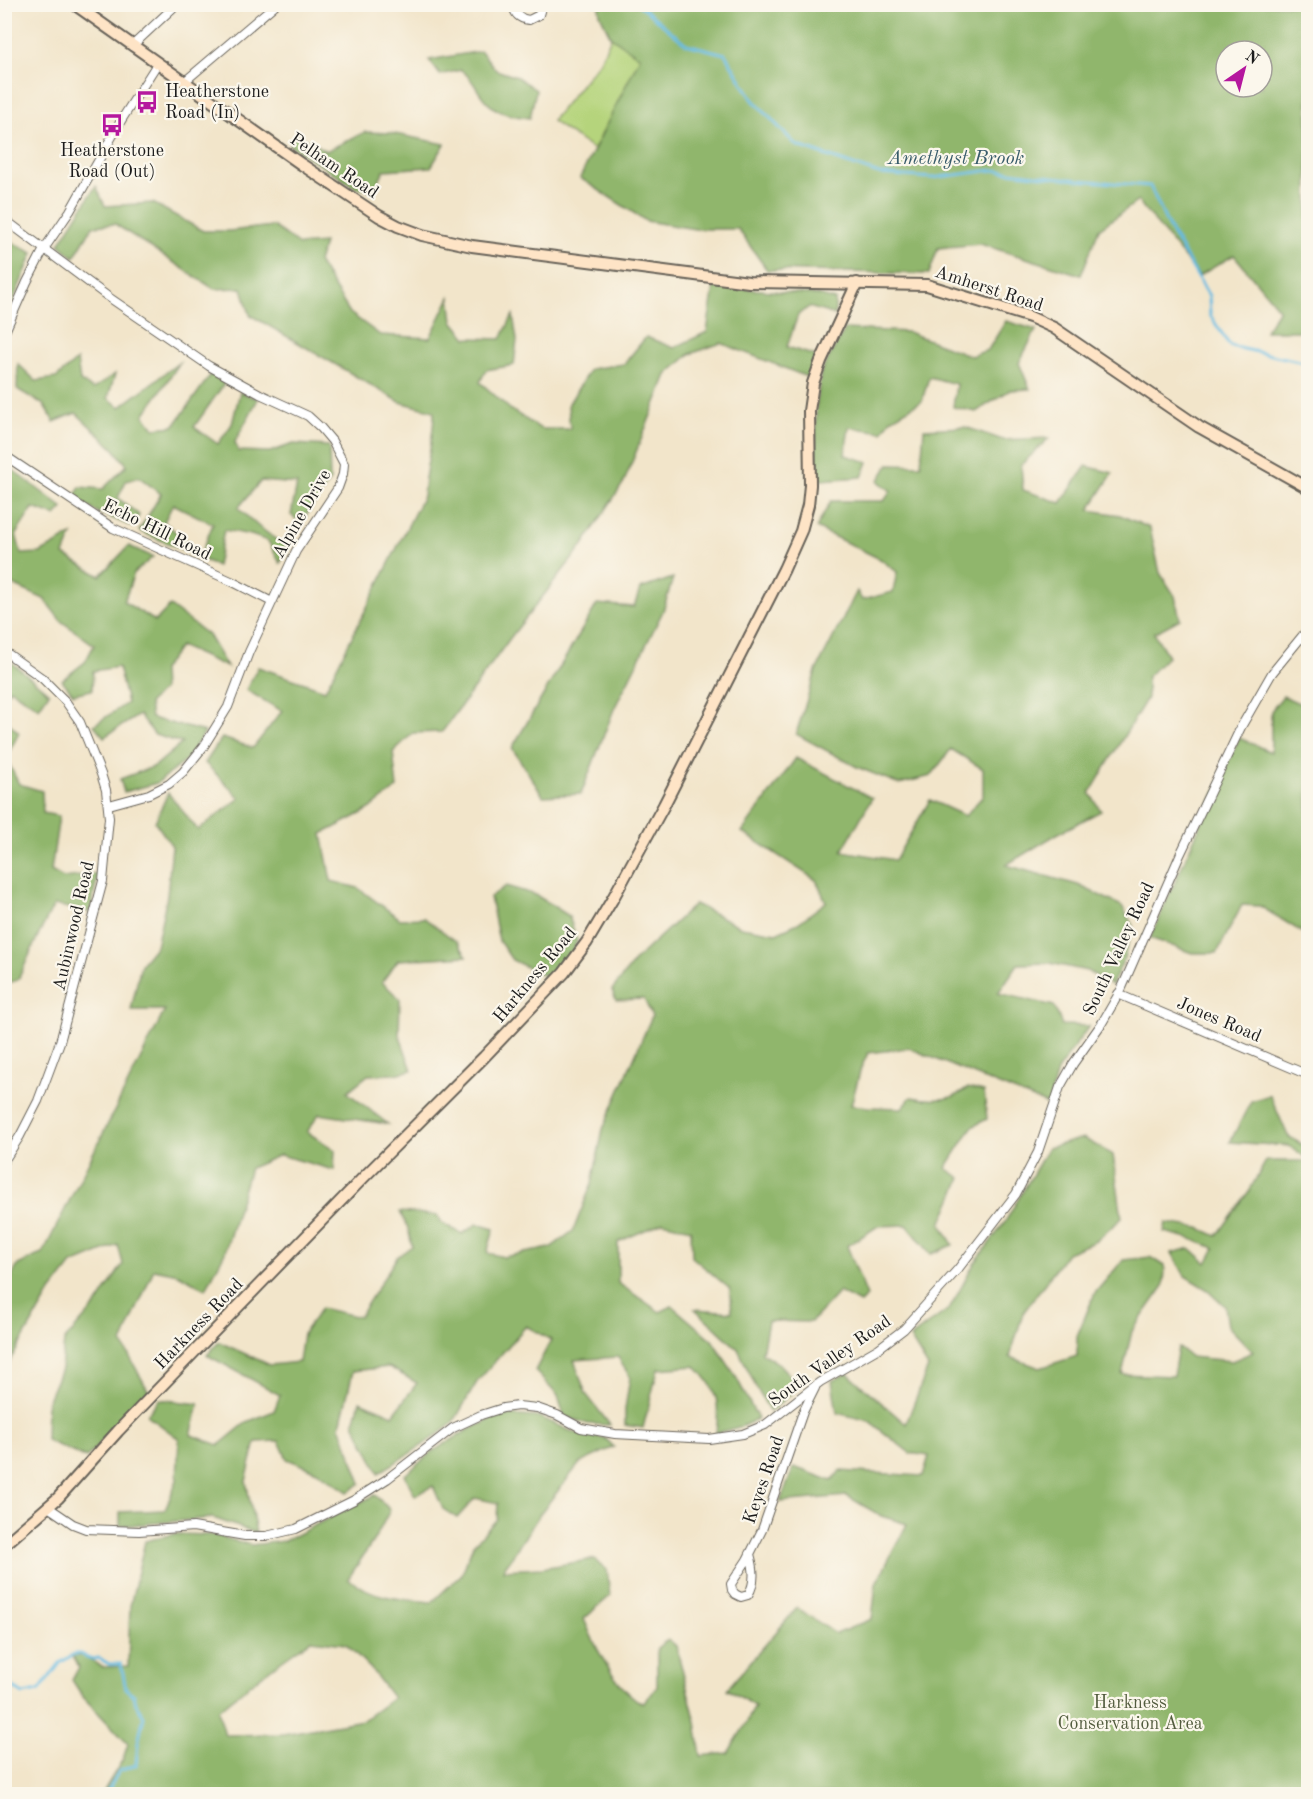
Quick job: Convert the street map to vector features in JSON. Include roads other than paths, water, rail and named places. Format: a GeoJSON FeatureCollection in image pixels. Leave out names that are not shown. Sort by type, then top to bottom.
{"type":"FeatureCollection","features":[{"type":"Feature","properties":{"kind":"main road","name":"Pelham Road"},"geometry":{"type":"LineString","coordinates":[[74,4],[310,171],[390,222],[448,242],[542,255]]}},
{"type":"Feature","properties":{"kind":"main road","name":"Amherst Road"},"geometry":{"type":"LineString","coordinates":[[542,255],[749,282],[927,285],[1030,317],[1054,328],[1199,427],[1308,488]]}},
{"type":"Feature","properties":{"kind":"main road","name":"Harkness Road"},"geometry":{"type":"LineString","coordinates":[[4,1545],[58,1498],[118,1431],[547,992],[587,942],[664,805],[798,538],[806,514],[809,495],[809,411],[813,383],[857,283]]}},
{"type":"Feature","properties":{"kind":"street"},"geometry":{"type":"LineString","coordinates":[[132,46],[177,4]]}},
{"type":"Feature","properties":{"kind":"street"},"geometry":{"type":"LineString","coordinates":[[184,82],[276,4]]}},
{"type":"Feature","properties":{"kind":"street"},"geometry":{"type":"LineString","coordinates":[[513,4],[518,16],[529,20],[539,15],[543,4]]}},
{"type":"Feature","properties":{"kind":"street"},"geometry":{"type":"LineString","coordinates":[[4,334],[44,249],[70,211],[114,133],[157,64]]}},
{"type":"Feature","properties":{"kind":"street","name":"Alpine Drive"},"geometry":{"type":"LineString","coordinates":[[4,219],[107,296],[209,366],[260,394],[308,416],[335,446],[344,464],[338,488],[296,551],[242,669],[228,707],[210,737],[192,762],[174,780],[154,792],[109,805]]}},
{"type":"Feature","properties":{"kind":"street","name":"Echo Hill Road"},"geometry":{"type":"LineString","coordinates":[[4,455],[113,528],[272,602]]}},
{"type":"Feature","properties":{"kind":"street","name":"South Valley Road"},"geometry":{"type":"LineString","coordinates":[[48,1507],[73,1524],[86,1529],[140,1531],[194,1527],[252,1537],[272,1536],[309,1524],[364,1495],[453,1428],[496,1409],[518,1406],[537,1408],[557,1415],[581,1428],[603,1433],[687,1439],[718,1438],[742,1434],[765,1425],[820,1382],[898,1335],[944,1285],[1016,1194],[1032,1166],[1064,1081],[1118,994],[1237,734],[1272,673],[1308,629]]}},
{"type":"Feature","properties":{"kind":"street","name":"Aubinwood Road"},"geometry":{"type":"LineString","coordinates":[[4,651],[42,678],[77,717],[96,759],[109,805],[103,881],[60,1042],[38,1101],[4,1161]]}},
{"type":"Feature","properties":{"kind":"street","name":"Jones Road"},"geometry":{"type":"LineString","coordinates":[[1118,994],[1308,1075]]}},
{"type":"Feature","properties":{"kind":"street","name":"Keyes Road"},"geometry":{"type":"LineString","coordinates":[[750,1554],[753,1584],[748,1595],[741,1597],[735,1594],[731,1584],[750,1554],[767,1518],[805,1407],[820,1382]]}},
{"type":"Feature","properties":{"kind":"waterway","name":"Amethyst Brook"},"geometry":{"type":"LineString","coordinates":[[638,4],[686,44],[725,54],[753,100],[796,145],[879,174],[932,178],[993,170],[1150,186],[1169,228],[1209,296],[1210,315],[1230,346],[1308,363]]}},
{"type":"Feature","properties":{"kind":"waterway"},"geometry":{"type":"LineString","coordinates":[[4,1681],[23,1694],[39,1691],[60,1663],[74,1654],[92,1659],[99,1658],[109,1664],[121,1664],[126,1689],[134,1695],[136,1704],[144,1716],[136,1765],[119,1771],[106,1794]]}},
{"type":"Feature","properties":{"kind":"place","name":"Heatherstone Road (In)"},"geometry":{"type":"Point","coordinates":[147,102]}},
{"type":"Feature","properties":{"kind":"place","name":"Heatherstone Road (Out)"},"geometry":{"type":"Point","coordinates":[112,125]}},
{"type":"Feature","properties":{"kind":"park label","name":"Harkness Conservation Area"},"geometry":{"type":"Point","coordinates":[1130,1713]}}]}
